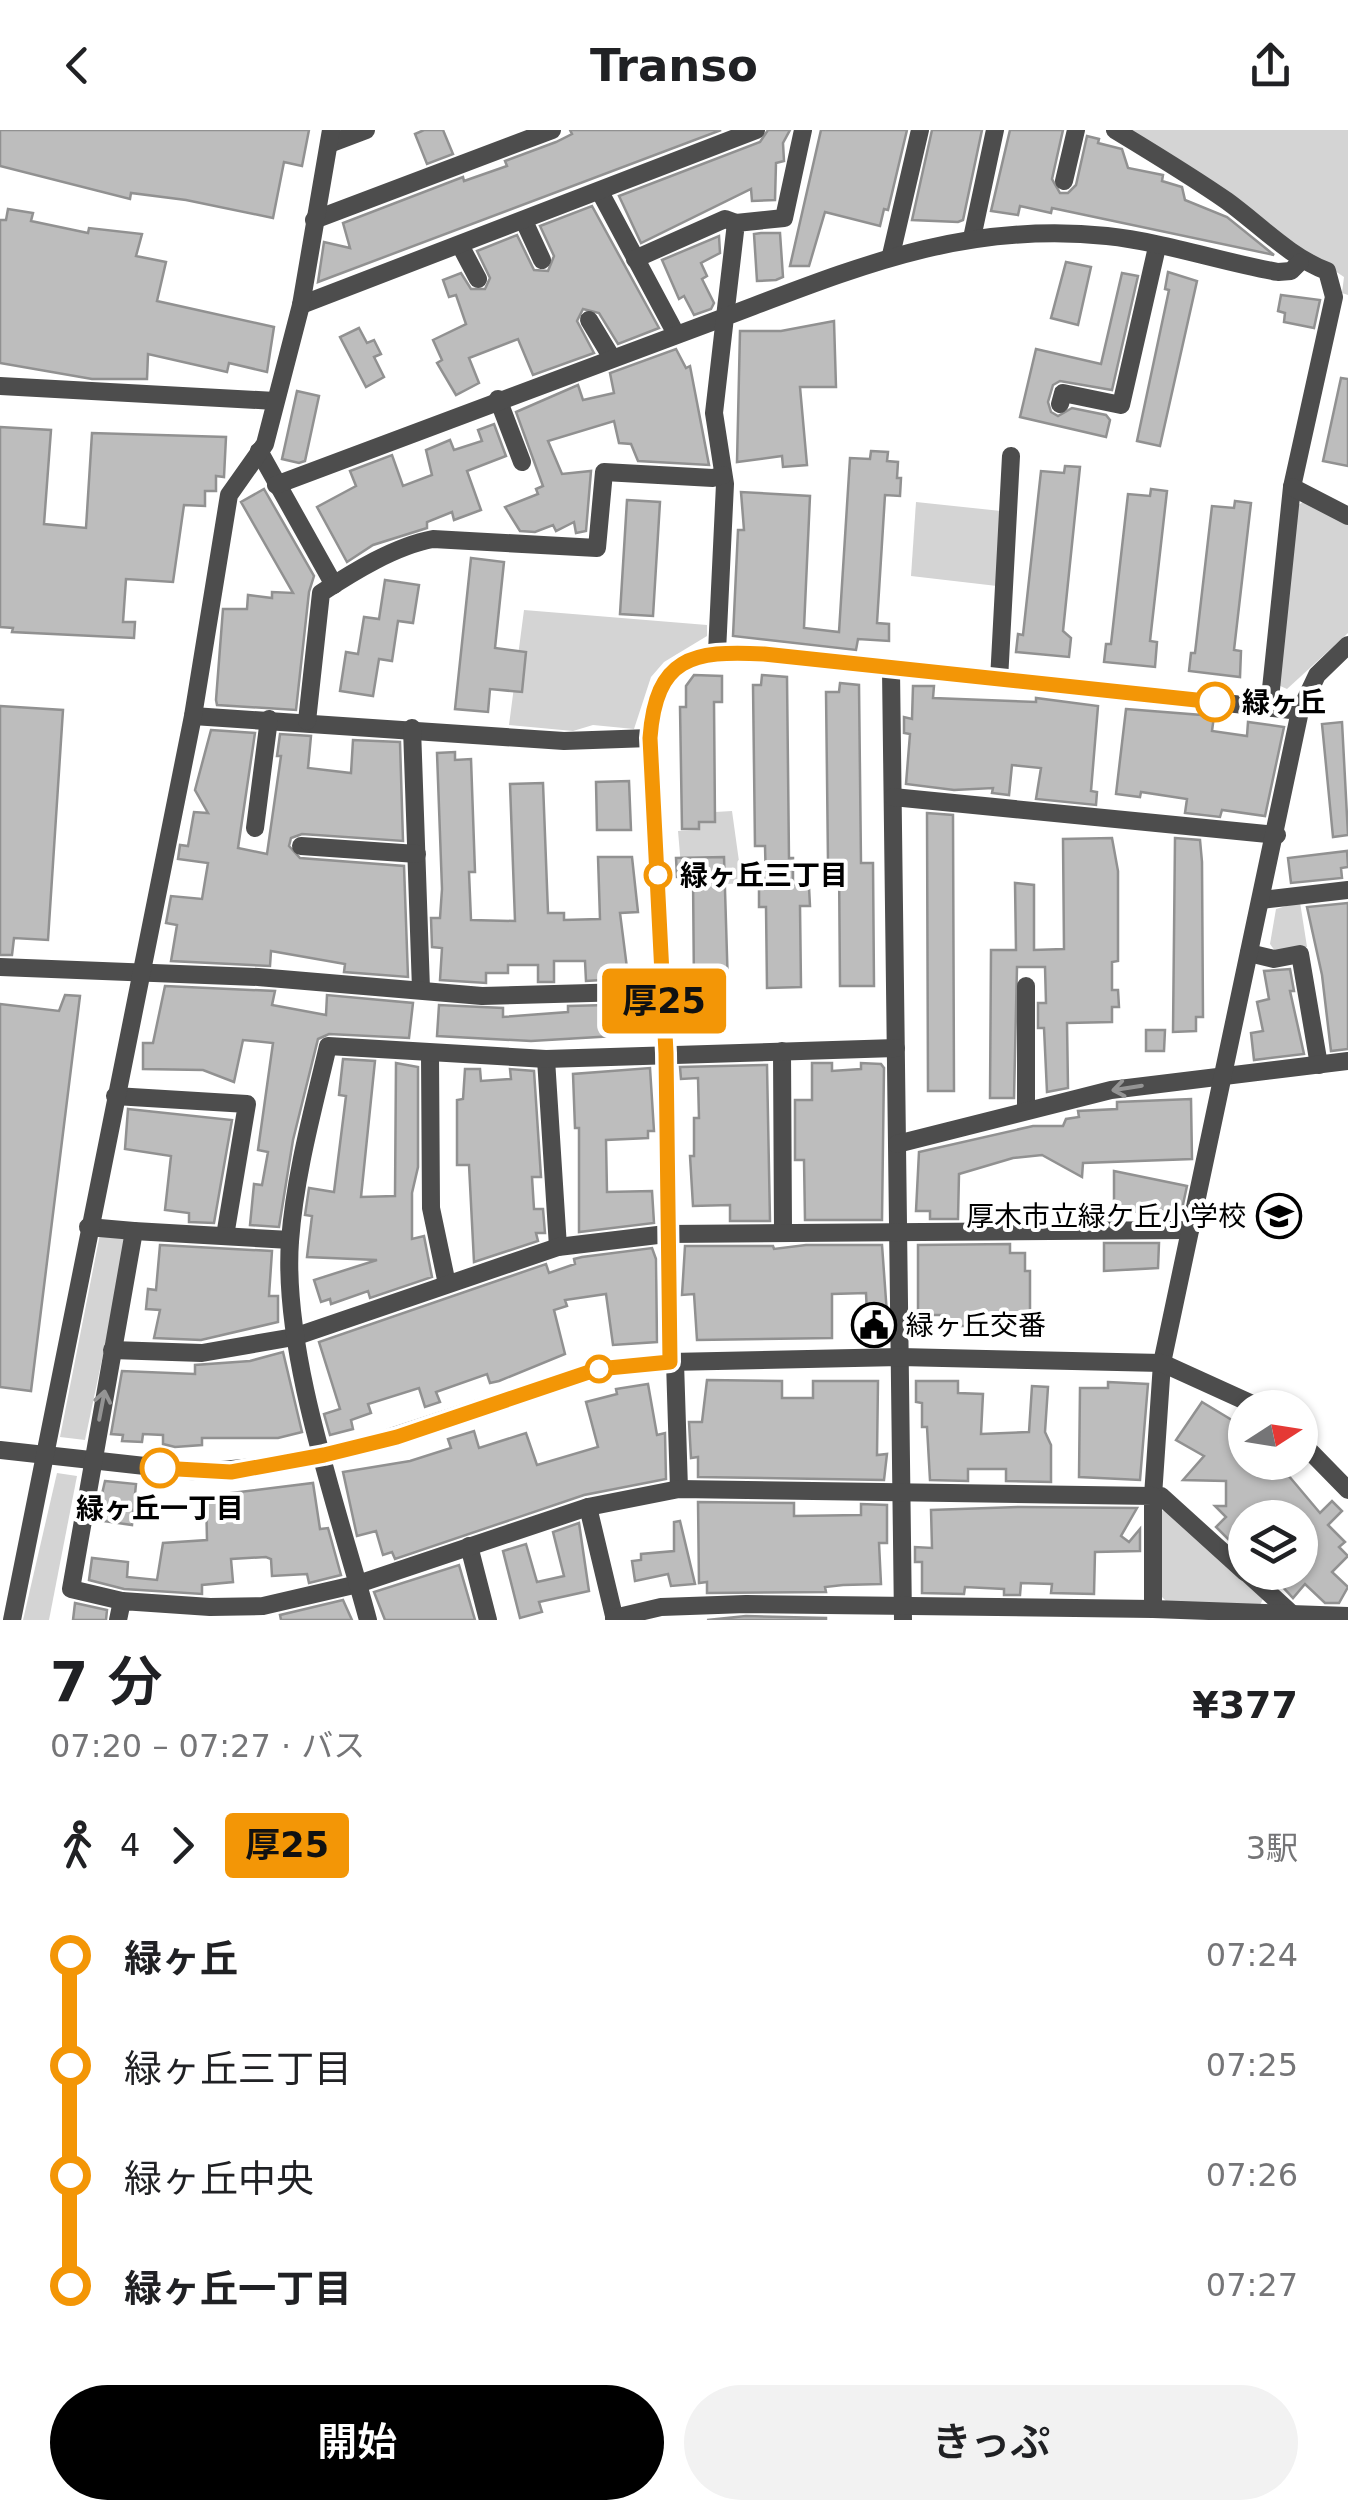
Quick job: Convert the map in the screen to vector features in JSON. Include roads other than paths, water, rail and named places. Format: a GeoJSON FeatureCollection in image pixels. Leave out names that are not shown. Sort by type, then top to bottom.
{"type":"FeatureCollection","features":[{"type":"Feature","properties":{"kind":"street"},"geometry":{"type":"LineString","coordinates":[[12,1620],[192,716],[228,496],[265,444],[301,305],[330,137],[366,130]]}},
{"type":"Feature","properties":{"kind":"street"},"geometry":{"type":"LineString","coordinates":[[314,220],[552,130]]}},
{"type":"Feature","properties":{"kind":"street"},"geometry":{"type":"LineString","coordinates":[[301,305],[756,130]]}},
{"type":"Feature","properties":{"kind":"street"},"geometry":{"type":"LineString","coordinates":[[635,258],[725,219],[736,223],[784,218],[802,130]]}},
{"type":"Feature","properties":{"kind":"street"},"geometry":{"type":"LineString","coordinates":[[891,255],[920,130]]}},
{"type":"Feature","properties":{"kind":"street"},"geometry":{"type":"LineString","coordinates":[[972,238],[996,130]]}},
{"type":"Feature","properties":{"kind":"street"},"geometry":{"type":"LineString","coordinates":[[1064,181],[1076,130]]}},
{"type":"Feature","properties":{"kind":"street"},"geometry":{"type":"LineString","coordinates":[[1115,130],[1223,199],[1283,242],[1300,262],[1328,271],[1334,296],[1292,487],[1268,708]]}},
{"type":"Feature","properties":{"kind":"street"},"geometry":{"type":"LineString","coordinates":[[600,192],[676,334]]}},
{"type":"Feature","properties":{"kind":"street"},"geometry":{"type":"LineString","coordinates":[[524,221],[542,260]]}},
{"type":"Feature","properties":{"kind":"street"},"geometry":{"type":"LineString","coordinates":[[716,652],[724,475],[714,413],[736,223]]}},
{"type":"Feature","properties":{"kind":"street"},"geometry":{"type":"LineString","coordinates":[[276,484],[891,255],[972,238],[1041,232],[1110,237],[1278,272],[1291,271],[1300,262]]}},
{"type":"Feature","properties":{"kind":"street"},"geometry":{"type":"LineString","coordinates":[[460,245],[478,279]]}},
{"type":"Feature","properties":{"kind":"street"},"geometry":{"type":"LineString","coordinates":[[1062,392],[1120,411],[1142,354],[1156,247]]}},
{"type":"Feature","properties":{"kind":"street"},"geometry":{"type":"LineString","coordinates":[[589,320],[612,358]]}},
{"type":"Feature","properties":{"kind":"street"},"geometry":{"type":"LineString","coordinates":[[0,386],[276,400]]}},
{"type":"Feature","properties":{"kind":"street"},"geometry":{"type":"LineString","coordinates":[[498,399],[522,462]]}},
{"type":"Feature","properties":{"kind":"street"},"geometry":{"type":"LineString","coordinates":[[258,452],[334,585]]}},
{"type":"Feature","properties":{"kind":"street"},"geometry":{"type":"LineString","coordinates":[[999,680],[1011,456]]}},
{"type":"Feature","properties":{"kind":"street"},"geometry":{"type":"LineString","coordinates":[[307,720],[321,594],[334,585],[415,542],[433,539],[597,548],[604,472],[724,475]]}},
{"type":"Feature","properties":{"kind":"street"},"geometry":{"type":"LineString","coordinates":[[1292,487],[1348,516]]}},
{"type":"Feature","properties":{"kind":"street"},"geometry":{"type":"LineString","coordinates":[[1153,1610],[1153,1496],[1162,1363],[1277,835],[1300,711],[1317,675],[1348,645]]}},
{"type":"Feature","properties":{"kind":"street"},"geometry":{"type":"LineString","coordinates":[[679,1488],[666,1234],[664,990],[650,738],[652,709],[668,674],[697,656],[716,652],[1300,711]]}},
{"type":"Feature","properties":{"kind":"street"},"geometry":{"type":"LineString","coordinates":[[891,670],[903,1612]]}},
{"type":"Feature","properties":{"kind":"street"},"geometry":{"type":"LineString","coordinates":[[192,716],[307,720],[564,742],[650,738]]}},
{"type":"Feature","properties":{"kind":"street"},"geometry":{"type":"LineString","coordinates":[[252,816],[270,719]]}},
{"type":"Feature","properties":{"kind":"street"},"geometry":{"type":"LineString","coordinates":[[412,728],[420,989]]}},
{"type":"Feature","properties":{"kind":"street"},"geometry":{"type":"LineString","coordinates":[[893,797],[1277,835]]}},
{"type":"Feature","properties":{"kind":"street"},"geometry":{"type":"LineString","coordinates":[[301,846],[417,854]]}},
{"type":"Feature","properties":{"kind":"street"},"geometry":{"type":"LineString","coordinates":[[1261,900],[1348,890]]}},
{"type":"Feature","properties":{"kind":"street"},"geometry":{"type":"LineString","coordinates":[[1249,953],[1274,959],[1300,954],[1320,1066]]}},
{"type":"Feature","properties":{"kind":"street"},"geometry":{"type":"LineString","coordinates":[[0,967],[142,970],[482,996],[664,990]]}},
{"type":"Feature","properties":{"kind":"street"},"geometry":{"type":"LineString","coordinates":[[1022,997],[1026,1112]]}},
{"type":"Feature","properties":{"kind":"street"},"geometry":{"type":"LineString","coordinates":[[368,1620],[294,1337],[290,1240],[302,1161],[328,1046],[546,1060],[896,1048]]}},
{"type":"Feature","properties":{"kind":"street"},"geometry":{"type":"LineString","coordinates":[[782,1051],[783,1232]]}},
{"type":"Feature","properties":{"kind":"street"},"geometry":{"type":"LineString","coordinates":[[430,1055],[431,1208],[447,1284]]}},
{"type":"Feature","properties":{"kind":"street"},"geometry":{"type":"LineString","coordinates":[[546,1060],[558,1247]]}},
{"type":"Feature","properties":{"kind":"street"},"geometry":{"type":"LineString","coordinates":[[897,1144],[1112,1090],[1348,1060]]}},
{"type":"Feature","properties":{"kind":"street"},"geometry":{"type":"LineString","coordinates":[[115,1096],[246,1104],[225,1236]]}},
{"type":"Feature","properties":{"kind":"street"},"geometry":{"type":"LineString","coordinates":[[88,1227],[290,1240]]}},
{"type":"Feature","properties":{"kind":"street"},"geometry":{"type":"LineString","coordinates":[[112,1350],[202,1353],[294,1337],[558,1247],[666,1234],[1190,1230]]}},
{"type":"Feature","properties":{"kind":"street"},"geometry":{"type":"LineString","coordinates":[[134,1231],[71,1590],[122,1601],[210,1608],[264,1606],[358,1584],[588,1507],[679,1488],[1161,1496],[1228,1557]]}},
{"type":"Feature","properties":{"kind":"street"},"geometry":{"type":"LineString","coordinates":[[0,1450],[215,1472],[324,1455],[397,1437],[598,1369],[672,1362],[900,1356],[1162,1363],[1228,1393]]}},
{"type":"Feature","properties":{"kind":"street"},"geometry":{"type":"LineString","coordinates":[[1318,1459],[1348,1490]]}},
{"type":"Feature","properties":{"kind":"street"},"geometry":{"type":"LineString","coordinates":[[588,1507],[615,1619],[661,1607],[903,1612],[1153,1610],[1216,1617],[1348,1616]]}},
{"type":"Feature","properties":{"kind":"street"},"geometry":{"type":"LineString","coordinates":[[469,1546],[488,1620]]}},
{"type":"Feature","properties":{"kind":"street"},"geometry":{"type":"LineString","coordinates":[[1265,1590],[1294,1616]]}},
{"type":"Feature","properties":{"kind":"street"},"geometry":{"type":"LineString","coordinates":[[118,1620],[122,1601]]}},
{"type":"Feature","properties":{"kind":"place","name":"緑ヶ丘"},"geometry":{"type":"Point","coordinates":[1215,702]}},
{"type":"Feature","properties":{"kind":"place","name":"緑ヶ丘三丁目"},"geometry":{"type":"Point","coordinates":[658,875]}},
{"type":"Feature","properties":{"kind":"place","name":"厚木市立緑ケ丘小学校"},"geometry":{"type":"Point","coordinates":[1279,1216]}},
{"type":"Feature","properties":{"kind":"place","name":"緑ヶ丘交番"},"geometry":{"type":"Point","coordinates":[874,1325]}},
{"type":"Feature","properties":{"kind":"place","name":"緑ヶ丘一丁目"},"geometry":{"type":"Point","coordinates":[160,1468]}}]}
